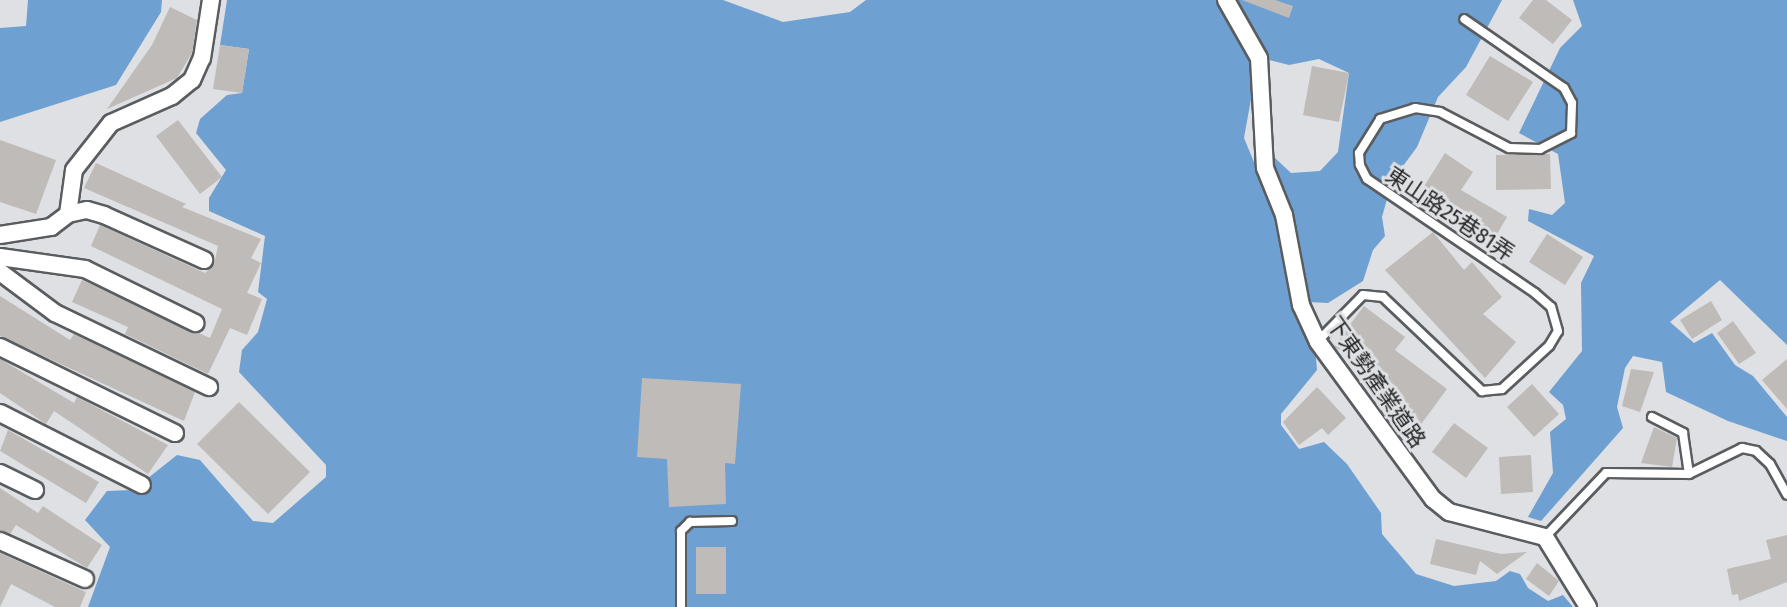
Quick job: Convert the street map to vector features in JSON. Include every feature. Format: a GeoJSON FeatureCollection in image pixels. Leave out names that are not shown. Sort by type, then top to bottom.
{"type":"FeatureCollection","features":[{"type":"Feature","properties":{"kind":"street"},"geometry":{"type":"LineString","coordinates":[[68,214],[74,170],[111,123],[172,96],[192,80],[202,58],[211,0]]}},
{"type":"Feature","properties":{"kind":"street","name":"下東勢產業道路"},"geometry":{"type":"LineString","coordinates":[[1226,0],[1259,58],[1265,168],[1284,215],[1301,305],[1318,342],[1433,499],[1449,512],[1545,537]]}},
{"type":"Feature","properties":{"kind":"street"},"geometry":{"type":"LineString","coordinates":[[0,235],[51,227],[68,214],[87,210],[204,260]]}},
{"type":"Feature","properties":{"kind":"street"},"geometry":{"type":"LineString","coordinates":[[0,257],[85,269],[195,323]]}},
{"type":"Feature","properties":{"kind":"street"},"geometry":{"type":"LineString","coordinates":[[0,272],[55,313],[209,387]]}},
{"type":"Feature","properties":{"kind":"street"},"geometry":{"type":"LineString","coordinates":[[0,347],[175,433]]}},
{"type":"Feature","properties":{"kind":"street"},"geometry":{"type":"LineString","coordinates":[[0,413],[142,485]]}},
{"type":"Feature","properties":{"kind":"street"},"geometry":{"type":"LineString","coordinates":[[0,473],[35,490]]}},
{"type":"Feature","properties":{"kind":"street"},"geometry":{"type":"LineString","coordinates":[[1545,537],[1588,607]]}},
{"type":"Feature","properties":{"kind":"street"},"geometry":{"type":"LineString","coordinates":[[0,541],[85,579]]}},
{"type":"Feature","properties":{"kind":"lane","name":"東山路25巷81弄"},"geometry":{"type":"LineString","coordinates":[[1318,342],[1363,295],[1383,297],[1482,391],[1502,389],[1549,346],[1558,331],[1551,307],[1535,293],[1367,179],[1360,165],[1359,153],[1380,119],[1415,108],[1440,112],[1509,148],[1540,149],[1571,133],[1572,103],[1564,88],[1464,19]]}},
{"type":"Feature","properties":{"kind":"lane"},"geometry":{"type":"LineString","coordinates":[[1652,417],[1683,433],[1689,474]]}},
{"type":"Feature","properties":{"kind":"lane"},"geometry":{"type":"LineString","coordinates":[[1545,537],[1606,473],[1689,474],[1742,448],[1756,451],[1770,464],[1787,495]]}},
{"type":"Feature","properties":{"kind":"lane"},"geometry":{"type":"LineString","coordinates":[[681,607],[681,531],[690,522],[732,521]]}},
{"type":"Feature","properties":{"kind":"shaded area"},"geometry":{"type":"Polygon","coordinates":[[[28,0],[162,0],[161,12],[116,85],[0,122],[0,28],[26,26],[28,0]]]}},
{"type":"Feature","properties":{"kind":"shaded area"},"geometry":{"type":"Polygon","coordinates":[[[227,0],[723,0],[783,22],[850,12],[866,0],[1217,0],[1250,60],[1253,88],[1244,138],[1278,220],[1303,329],[1316,358],[1317,370],[1281,414],[1281,425],[1299,449],[1324,442],[1347,464],[1381,513],[1382,534],[1416,574],[1454,586],[1496,581],[1510,571],[1520,574],[1528,588],[1548,601],[1563,595],[1573,607],[88,607],[110,547],[85,520],[107,491],[133,490],[177,455],[200,460],[253,521],[273,523],[326,477],[326,465],[239,372],[242,350],[258,332],[267,299],[258,292],[265,236],[209,211],[209,198],[226,170],[196,133],[200,119],[227,95],[242,93],[249,49],[220,45],[227,0]]]}},
{"type":"Feature","properties":{"kind":"shaded area"},"geometry":{"type":"Polygon","coordinates":[[[1235,0],[1502,0],[1466,67],[1438,97],[1417,147],[1392,181],[1382,217],[1385,236],[1373,250],[1363,281],[1328,303],[1308,302],[1267,162],[1274,157],[1291,173],[1320,171],[1338,152],[1349,73],[1319,59],[1289,65],[1265,59],[1235,0]]]}},
{"type":"Feature","properties":{"kind":"shaded area"},"geometry":{"type":"Polygon","coordinates":[[[1573,0],[1787,0],[1787,345],[1720,280],[1670,322],[1694,343],[1712,333],[1735,365],[1753,376],[1787,417],[1787,441],[1728,421],[1666,392],[1662,362],[1633,356],[1625,368],[1617,407],[1623,428],[1541,521],[1528,517],[1553,473],[1550,432],[1566,419],[1563,405],[1549,392],[1582,351],[1581,283],[1594,256],[1528,221],[1529,209],[1552,215],[1565,203],[1558,154],[1519,133],[1560,48],[1582,26],[1573,0]]]}},
{"type":"Feature","properties":{"kind":"building"},"geometry":{"type":"Polygon","coordinates":[[[1242,0],[1275,0],[1293,6],[1289,18],[1242,0]]]}},
{"type":"Feature","properties":{"kind":"building"},"geometry":{"type":"Polygon","coordinates":[[[1533,0],[1546,0],[1572,20],[1553,44],[1519,18],[1533,0]]]}},
{"type":"Feature","properties":{"kind":"building"},"geometry":{"type":"Polygon","coordinates":[[[170,7],[197,20],[192,53],[177,78],[107,109],[152,45],[170,7]]]}},
{"type":"Feature","properties":{"kind":"building"},"geometry":{"type":"Polygon","coordinates":[[[220,45],[249,49],[242,93],[213,89],[220,45]]]}},
{"type":"Feature","properties":{"kind":"building"},"geometry":{"type":"Polygon","coordinates":[[[1490,56],[1533,82],[1508,121],[1466,95],[1490,56]]]}},
{"type":"Feature","properties":{"kind":"building"},"geometry":{"type":"Polygon","coordinates":[[[1312,66],[1349,73],[1339,122],[1303,115],[1312,66]]]}},
{"type":"Feature","properties":{"kind":"building"},"geometry":{"type":"Polygon","coordinates":[[[178,120],[222,177],[200,194],[156,136],[178,120]]]}},
{"type":"Feature","properties":{"kind":"building"},"geometry":{"type":"Polygon","coordinates":[[[0,140],[56,160],[36,214],[0,202],[0,140]]]}},
{"type":"Feature","properties":{"kind":"building"},"geometry":{"type":"Polygon","coordinates":[[[1445,153],[1473,172],[1461,190],[1507,217],[1490,246],[1460,228],[1467,216],[1423,188],[1445,153]]]}},
{"type":"Feature","properties":{"kind":"building"},"geometry":{"type":"Polygon","coordinates":[[[1550,154],[1551,189],[1496,190],[1496,155],[1550,154]]]}},
{"type":"Feature","properties":{"kind":"building"},"geometry":{"type":"Polygon","coordinates":[[[96,163],[186,204],[182,207],[261,239],[251,258],[261,263],[247,293],[262,299],[247,335],[230,328],[208,374],[125,334],[128,327],[72,302],[82,280],[210,338],[222,309],[91,246],[100,225],[205,273],[214,265],[218,246],[84,188],[96,163]]]}},
{"type":"Feature","properties":{"kind":"building"},"geometry":{"type":"Polygon","coordinates":[[[1433,232],[1464,270],[1472,262],[1502,297],[1483,314],[1516,342],[1485,378],[1385,270],[1433,232]]]}},
{"type":"Feature","properties":{"kind":"building"},"geometry":{"type":"Polygon","coordinates":[[[1547,234],[1583,257],[1565,285],[1529,262],[1547,234]]]}},
{"type":"Feature","properties":{"kind":"building"},"geometry":{"type":"Polygon","coordinates":[[[0,296],[70,340],[74,334],[195,392],[184,421],[0,336],[0,296]]]}},
{"type":"Feature","properties":{"kind":"building"},"geometry":{"type":"Polygon","coordinates":[[[1711,301],[1722,320],[1692,339],[1680,320],[1711,301]]]}},
{"type":"Feature","properties":{"kind":"building"},"geometry":{"type":"Polygon","coordinates":[[[1364,306],[1405,337],[1395,350],[1447,389],[1419,427],[1382,399],[1389,390],[1334,346],[1364,306]]]}},
{"type":"Feature","properties":{"kind":"building"},"geometry":{"type":"Polygon","coordinates":[[[1733,321],[1756,353],[1739,364],[1717,333],[1733,321]]]}},
{"type":"Feature","properties":{"kind":"building"},"geometry":{"type":"Polygon","coordinates":[[[0,359],[74,403],[77,397],[168,445],[148,474],[54,411],[46,424],[0,393],[0,359]]]}},
{"type":"Feature","properties":{"kind":"building"},"geometry":{"type":"Polygon","coordinates":[[[1787,359],[1787,409],[1762,380],[1787,359]]]}},
{"type":"Feature","properties":{"kind":"building"},"geometry":{"type":"Polygon","coordinates":[[[1631,369],[1654,372],[1640,412],[1622,406],[1631,369]]]}},
{"type":"Feature","properties":{"kind":"building"},"geometry":{"type":"Polygon","coordinates":[[[642,378],[741,384],[735,464],[725,463],[726,504],[669,507],[667,459],[637,457],[642,378]]]}},
{"type":"Feature","properties":{"kind":"building"},"geometry":{"type":"Polygon","coordinates":[[[1532,384],[1559,414],[1534,437],[1507,407],[1532,384]]]}},
{"type":"Feature","properties":{"kind":"building"},"geometry":{"type":"Polygon","coordinates":[[[1317,387],[1346,418],[1328,435],[1322,428],[1299,445],[1283,422],[1317,387]]]}},
{"type":"Feature","properties":{"kind":"building"},"geometry":{"type":"Polygon","coordinates":[[[239,402],[310,472],[268,514],[197,444],[239,402]]]}},
{"type":"Feature","properties":{"kind":"building"},"geometry":{"type":"Polygon","coordinates":[[[1454,423],[1488,448],[1466,478],[1432,452],[1454,423]]]}},
{"type":"Feature","properties":{"kind":"building"},"geometry":{"type":"Polygon","coordinates":[[[1654,427],[1677,438],[1672,467],[1641,463],[1654,427]]]}},
{"type":"Feature","properties":{"kind":"building"},"geometry":{"type":"Polygon","coordinates":[[[8,430],[99,482],[86,503],[0,451],[8,430]]]}},
{"type":"Feature","properties":{"kind":"building"},"geometry":{"type":"Polygon","coordinates":[[[1531,455],[1533,492],[1501,494],[1499,457],[1531,455]]]}},
{"type":"Feature","properties":{"kind":"building"},"geometry":{"type":"Polygon","coordinates":[[[0,488],[38,513],[43,506],[102,545],[87,568],[16,525],[10,534],[0,530],[0,488]]]}},
{"type":"Feature","properties":{"kind":"building"},"geometry":{"type":"Polygon","coordinates":[[[1787,535],[1787,582],[1739,601],[1738,594],[1732,595],[1727,569],[1771,559],[1766,540],[1787,535]]]}},
{"type":"Feature","properties":{"kind":"building"},"geometry":{"type":"Polygon","coordinates":[[[1436,539],[1501,554],[1527,552],[1497,574],[1480,561],[1476,575],[1430,564],[1436,539]]]}},
{"type":"Feature","properties":{"kind":"building"},"geometry":{"type":"Polygon","coordinates":[[[696,547],[726,547],[726,594],[696,594],[696,547]]]}},
{"type":"Feature","properties":{"kind":"building"},"geometry":{"type":"Polygon","coordinates":[[[0,553],[86,592],[80,607],[55,607],[11,584],[0,607],[0,553]]]}},
{"type":"Feature","properties":{"kind":"building"},"geometry":{"type":"Polygon","coordinates":[[[1537,563],[1559,581],[1549,596],[1526,579],[1537,563]]]}}]}
